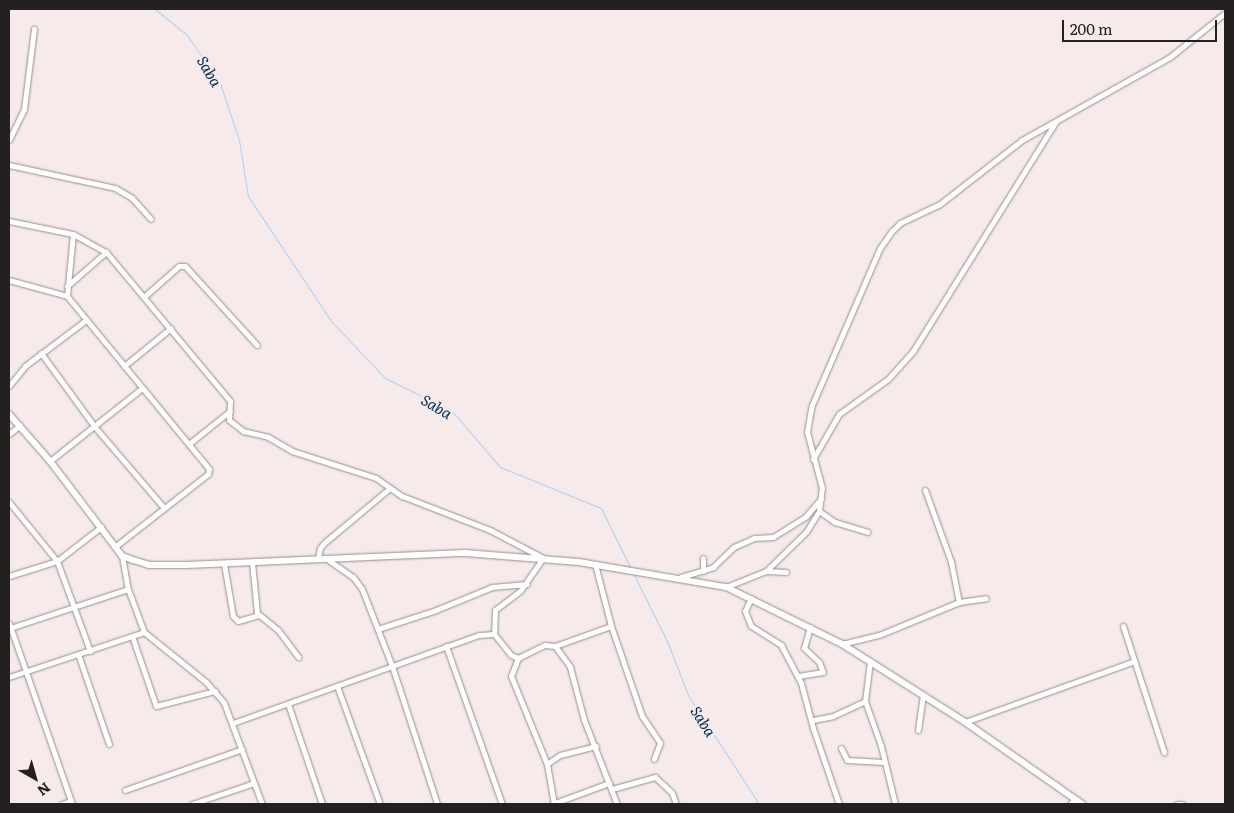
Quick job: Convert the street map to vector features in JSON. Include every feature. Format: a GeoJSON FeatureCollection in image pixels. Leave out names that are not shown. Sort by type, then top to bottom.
{"type":"FeatureCollection","features":[{"type":"Feature","properties":{"kind":"street"},"geometry":{"type":"LineString","coordinates":[[726,587],[766,570],[806,532],[818,511],[821,499],[820,480],[807,432],[814,397],[886,239],[900,223],[940,204],[1022,140],[1170,58],[1225,12]]}},
{"type":"Feature","properties":{"kind":"street"},"geometry":{"type":"LineString","coordinates":[[9,140],[24,109],[34,29]]}},
{"type":"Feature","properties":{"kind":"street"},"geometry":{"type":"LineString","coordinates":[[813,459],[839,414],[888,380],[914,351],[1055,123]]}},
{"type":"Feature","properties":{"kind":"street"},"geometry":{"type":"LineString","coordinates":[[9,165],[114,188],[132,198],[151,219]]}},
{"type":"Feature","properties":{"kind":"street"},"geometry":{"type":"LineString","coordinates":[[9,222],[73,234],[106,252],[145,296],[230,401],[230,420],[244,431],[268,437],[292,451],[376,478],[402,496],[490,530],[543,558]]}},
{"type":"Feature","properties":{"kind":"street"},"geometry":{"type":"LineString","coordinates":[[73,234],[66,287],[67,296],[141,389],[190,444],[209,472],[116,546]]}},
{"type":"Feature","properties":{"kind":"street"},"geometry":{"type":"LineString","coordinates":[[66,287],[106,252]]}},
{"type":"Feature","properties":{"kind":"street"},"geometry":{"type":"LineString","coordinates":[[145,296],[179,266],[185,266],[257,345]]}},
{"type":"Feature","properties":{"kind":"street"},"geometry":{"type":"LineString","coordinates":[[9,280],[67,296]]}},
{"type":"Feature","properties":{"kind":"street"},"geometry":{"type":"LineString","coordinates":[[9,386],[41,353],[86,320]]}},
{"type":"Feature","properties":{"kind":"street"},"geometry":{"type":"LineString","coordinates":[[124,366],[171,328]]}},
{"type":"Feature","properties":{"kind":"street"},"geometry":{"type":"LineString","coordinates":[[41,353],[94,426],[164,508]]}},
{"type":"Feature","properties":{"kind":"street"},"geometry":{"type":"LineString","coordinates":[[50,461],[141,389]]}},
{"type":"Feature","properties":{"kind":"street"},"geometry":{"type":"LineString","coordinates":[[190,444],[230,411]]}},
{"type":"Feature","properties":{"kind":"street"},"geometry":{"type":"LineString","coordinates":[[9,414],[50,461],[116,546],[122,556],[128,589],[144,632],[215,692],[233,722],[262,804]]}},
{"type":"Feature","properties":{"kind":"street"},"geometry":{"type":"LineString","coordinates":[[9,434],[20,425]]}},
{"type":"Feature","properties":{"kind":"street"},"geometry":{"type":"LineString","coordinates":[[321,558],[324,543],[390,488]]}},
{"type":"Feature","properties":{"kind":"street"},"geometry":{"type":"LineString","coordinates":[[925,490],[951,562],[959,602]]}},
{"type":"Feature","properties":{"kind":"street"},"geometry":{"type":"LineString","coordinates":[[681,577],[716,565],[737,545],[756,537],[771,538],[790,528],[806,516],[821,499]]}},
{"type":"Feature","properties":{"kind":"street"},"geometry":{"type":"LineString","coordinates":[[9,503],[57,561],[90,651]]}},
{"type":"Feature","properties":{"kind":"street"},"geometry":{"type":"LineString","coordinates":[[818,511],[835,522],[867,532]]}},
{"type":"Feature","properties":{"kind":"street"},"geometry":{"type":"LineString","coordinates":[[9,576],[57,561],[101,527]]}},
{"type":"Feature","properties":{"kind":"street"},"geometry":{"type":"LineString","coordinates":[[122,556],[149,565],[224,564],[436,552],[543,558],[595,564],[681,577],[726,587],[810,627],[870,661],[965,722],[1082,804]]}},
{"type":"Feature","properties":{"kind":"street"},"geometry":{"type":"LineString","coordinates":[[321,558],[358,583],[392,666],[437,804]]}},
{"type":"Feature","properties":{"kind":"street"},"geometry":{"type":"LineString","coordinates":[[518,658],[511,655],[494,634],[495,610],[527,584],[543,558]]}},
{"type":"Feature","properties":{"kind":"street"},"geometry":{"type":"LineString","coordinates":[[703,558],[703,571]]}},
{"type":"Feature","properties":{"kind":"street"},"geometry":{"type":"LineString","coordinates":[[252,562],[252,584],[258,615],[278,630],[298,657]]}},
{"type":"Feature","properties":{"kind":"street"},"geometry":{"type":"LineString","coordinates":[[224,564],[235,620],[258,615]]}},
{"type":"Feature","properties":{"kind":"street"},"geometry":{"type":"LineString","coordinates":[[595,564],[611,626],[642,716],[660,744],[654,759]]}},
{"type":"Feature","properties":{"kind":"street"},"geometry":{"type":"LineString","coordinates":[[766,570],[786,572]]}},
{"type":"Feature","properties":{"kind":"street"},"geometry":{"type":"LineString","coordinates":[[378,629],[436,610],[492,587],[527,584]]}},
{"type":"Feature","properties":{"kind":"street"},"geometry":{"type":"LineString","coordinates":[[62,804],[71,802],[10,626],[75,608],[128,589]]}},
{"type":"Feature","properties":{"kind":"street"},"geometry":{"type":"LineString","coordinates":[[751,598],[744,611],[751,626],[781,646],[798,676],[839,804]]}},
{"type":"Feature","properties":{"kind":"street"},"geometry":{"type":"LineString","coordinates":[[842,644],[862,636],[879,635],[959,602],[986,598]]}},
{"type":"Feature","properties":{"kind":"street"},"geometry":{"type":"LineString","coordinates":[[609,782],[553,804],[547,764],[511,676],[518,658],[545,645],[555,646],[611,626]]}},
{"type":"Feature","properties":{"kind":"street"},"geometry":{"type":"LineString","coordinates":[[1123,626],[1164,752]]}},
{"type":"Feature","properties":{"kind":"street"},"geometry":{"type":"LineString","coordinates":[[798,676],[823,672],[819,662],[804,648],[810,627]]}},
{"type":"Feature","properties":{"kind":"street"},"geometry":{"type":"LineString","coordinates":[[9,677],[144,632]]}},
{"type":"Feature","properties":{"kind":"street"},"geometry":{"type":"LineString","coordinates":[[233,722],[288,704],[446,646],[479,635],[494,634]]}},
{"type":"Feature","properties":{"kind":"street"},"geometry":{"type":"LineString","coordinates":[[132,636],[156,706],[215,692]]}},
{"type":"Feature","properties":{"kind":"street"},"geometry":{"type":"LineString","coordinates":[[446,646],[502,804]]}},
{"type":"Feature","properties":{"kind":"street"},"geometry":{"type":"LineString","coordinates":[[555,646],[570,667],[584,720],[596,746],[617,804]]}},
{"type":"Feature","properties":{"kind":"street"},"geometry":{"type":"LineString","coordinates":[[78,654],[109,744]]}},
{"type":"Feature","properties":{"kind":"street"},"geometry":{"type":"LineString","coordinates":[[870,661],[865,701],[881,746],[883,762],[894,804]]}},
{"type":"Feature","properties":{"kind":"street"},"geometry":{"type":"LineString","coordinates":[[965,722],[1134,661]]}},
{"type":"Feature","properties":{"kind":"street"},"geometry":{"type":"LineString","coordinates":[[337,686],[380,804]]}},
{"type":"Feature","properties":{"kind":"street"},"geometry":{"type":"LineString","coordinates":[[918,730],[923,694]]}},
{"type":"Feature","properties":{"kind":"street"},"geometry":{"type":"LineString","coordinates":[[812,720],[833,716],[865,701]]}},
{"type":"Feature","properties":{"kind":"street"},"geometry":{"type":"LineString","coordinates":[[288,704],[322,804]]}},
{"type":"Feature","properties":{"kind":"street"},"geometry":{"type":"LineString","coordinates":[[547,764],[560,755],[596,746]]}},
{"type":"Feature","properties":{"kind":"street"},"geometry":{"type":"LineString","coordinates":[[841,748],[845,760],[883,762]]}},
{"type":"Feature","properties":{"kind":"street"},"geometry":{"type":"LineString","coordinates":[[125,790],[242,749]]}},
{"type":"Feature","properties":{"kind":"street"},"geometry":{"type":"LineString","coordinates":[[612,789],[655,777],[672,793],[676,804]]}},
{"type":"Feature","properties":{"kind":"street"},"geometry":{"type":"LineString","coordinates":[[192,804],[254,783]]}},
{"type":"Feature","properties":{"kind":"street"},"geometry":{"type":"LineString","coordinates":[[1070,804],[1075,799]]}},
{"type":"Feature","properties":{"kind":"street"},"geometry":{"type":"LineString","coordinates":[[1177,804],[1182,804]]}},
{"type":"Feature","properties":{"kind":"waterway","name":"Saba"},"geometry":{"type":"LineString","coordinates":[[155,9],[187,35],[220,83],[239,140],[248,196],[331,321],[385,378],[452,411],[500,467],[601,508],[630,567]]}},
{"type":"Feature","properties":{"kind":"waterway","name":"Saba"},"geometry":{"type":"LineString","coordinates":[[633,573],[667,641],[688,695],[759,804]]}}]}
